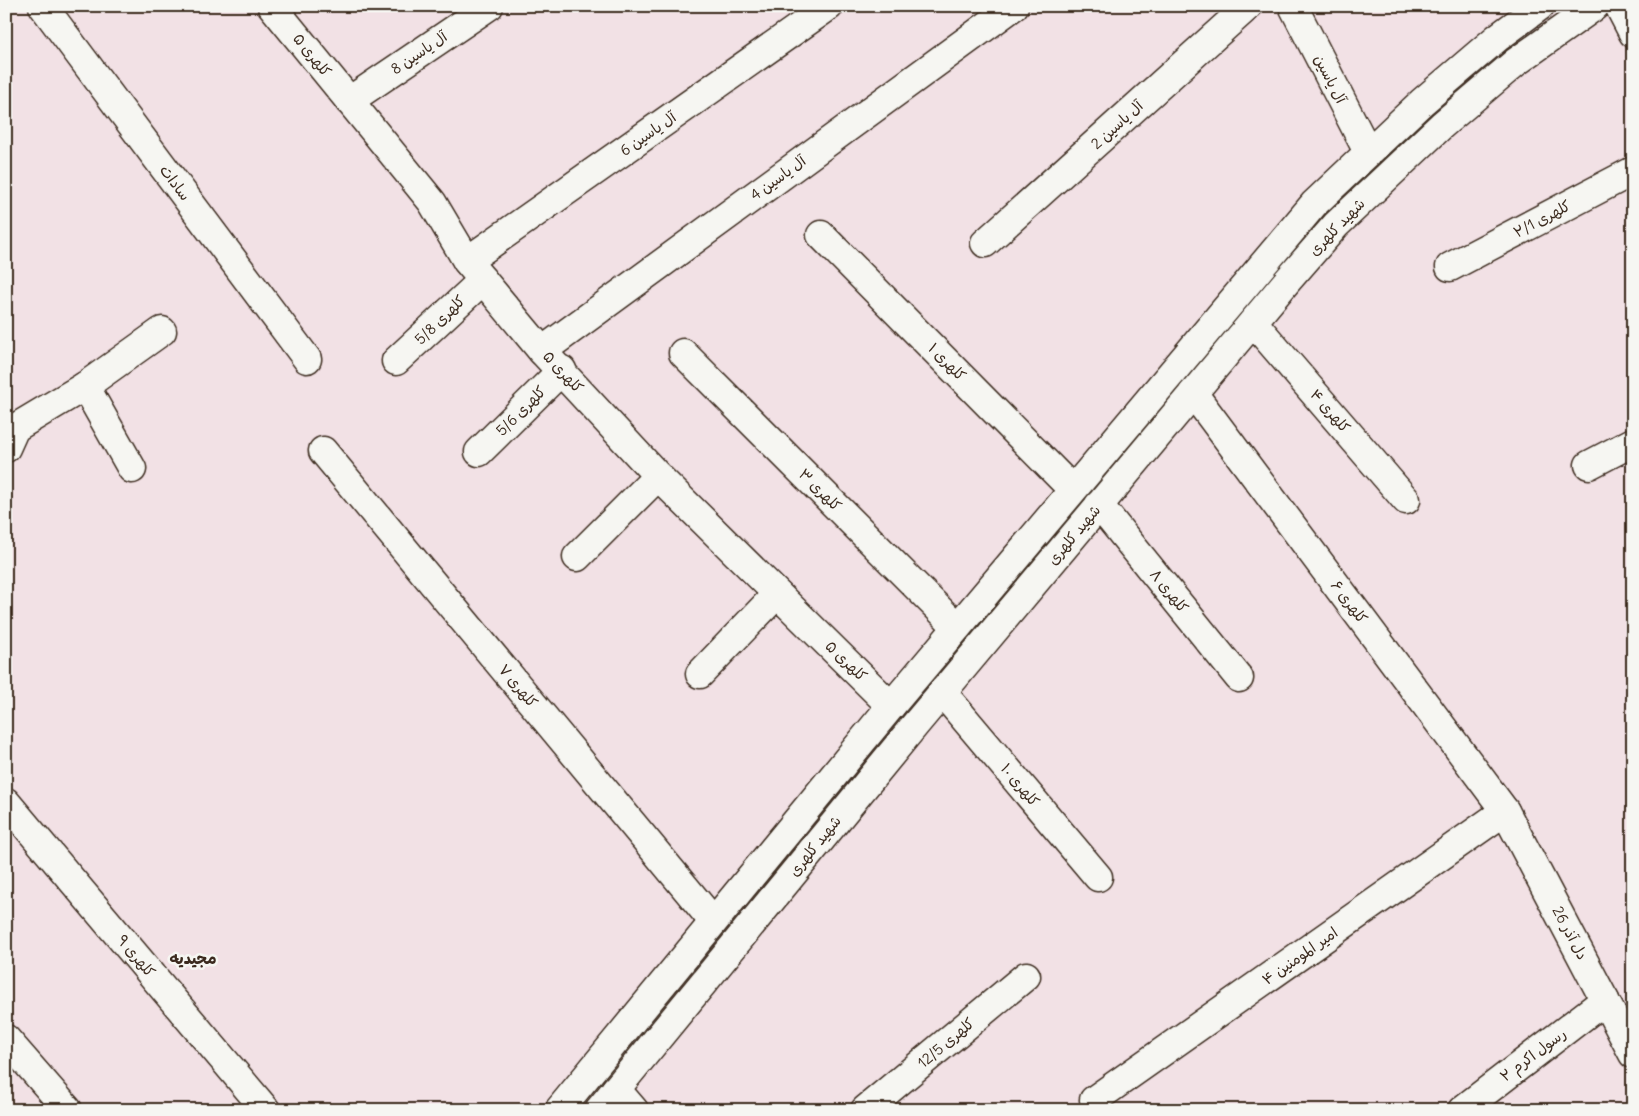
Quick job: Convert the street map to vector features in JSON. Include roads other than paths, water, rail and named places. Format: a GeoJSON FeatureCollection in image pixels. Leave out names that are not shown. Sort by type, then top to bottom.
{"type":"FeatureCollection","features":[{"type":"Feature","properties":{"kind":"street","name":"سادات"},"geometry":{"type":"LineString","coordinates":[[43,6],[307,360]]}},
{"type":"Feature","properties":{"kind":"street","name":"کلهری ۵"},"geometry":{"type":"LineString","coordinates":[[272,6],[432,202],[475,270],[542,351],[562,370],[658,476],[891,706]]}},
{"type":"Feature","properties":{"kind":"street","name":"آل یاسین 8"},"geometry":{"type":"LineString","coordinates":[[349,100],[490,6]]}},
{"type":"Feature","properties":{"kind":"street","name":"آل یاسین 6"},"geometry":{"type":"LineString","coordinates":[[475,270],[829,6]]}},
{"type":"Feature","properties":{"kind":"street","name":"آل یاسین 4"},"geometry":{"type":"LineString","coordinates":[[542,351],[1014,6]]}},
{"type":"Feature","properties":{"kind":"street","name":"آل یاسین 2"},"geometry":{"type":"LineString","coordinates":[[985,244],[1248,6]]}},
{"type":"Feature","properties":{"kind":"street","name":"آل یاسین"},"geometry":{"type":"LineString","coordinates":[[1293,6],[1368,152],[1389,174]]}},
{"type":"Feature","properties":{"kind":"street","name":"شهید کلهری"},"geometry":{"type":"LineString","coordinates":[[559,1110],[891,706],[1314,204],[1422,102],[1497,38],[1540,6]]}},
{"type":"Feature","properties":{"kind":"street","name":"شهید کلهری"},"geometry":{"type":"LineString","coordinates":[[599,1110],[942,692],[1193,392],[1336,225],[1442,125],[1516,62],[1595,6]]}},
{"type":"Feature","properties":{"kind":"street"},"geometry":{"type":"LineString","coordinates":[[1619,6],[1633,33]]}},
{"type":"Feature","properties":{"kind":"street","name":"کلهری ۲/1"},"geometry":{"type":"LineString","coordinates":[[1450,267],[1633,171]]}},
{"type":"Feature","properties":{"kind":"street","name":"کلهری ۱"},"geometry":{"type":"LineString","coordinates":[[821,236],[1072,489]]}},
{"type":"Feature","properties":{"kind":"street","name":"کلهری 5/8"},"geometry":{"type":"LineString","coordinates":[[396,361],[475,270]]}},
{"type":"Feature","properties":{"kind":"street","name":"کلهری ۴"},"geometry":{"type":"LineString","coordinates":[[1253,322],[1406,500]]}},
{"type":"Feature","properties":{"kind":"street"},"geometry":{"type":"LineString","coordinates":[[9,430],[85,386],[162,331]]}},
{"type":"Feature","properties":{"kind":"street","name":"کلهری ۳"},"geometry":{"type":"LineString","coordinates":[[683,353],[957,627]]}},
{"type":"Feature","properties":{"kind":"street","name":"کلهری 5/6"},"geometry":{"type":"LineString","coordinates":[[479,452],[562,370]]}},
{"type":"Feature","properties":{"kind":"street"},"geometry":{"type":"LineString","coordinates":[[85,386],[132,469]]}},
{"type":"Feature","properties":{"kind":"street","name":"کلهری ۶"},"geometry":{"type":"LineString","coordinates":[[1193,392],[1506,812]]}},
{"type":"Feature","properties":{"kind":"street"},"geometry":{"type":"LineString","coordinates":[[1589,465],[1633,442]]}},
{"type":"Feature","properties":{"kind":"street","name":"کلهری ۷"},"geometry":{"type":"LineString","coordinates":[[324,451],[713,922]]}},
{"type":"Feature","properties":{"kind":"street"},"geometry":{"type":"LineString","coordinates":[[576,557],[658,476]]}},
{"type":"Feature","properties":{"kind":"street","name":"کلهری ۸"},"geometry":{"type":"LineString","coordinates":[[1099,505],[1239,678]]}},
{"type":"Feature","properties":{"kind":"street"},"geometry":{"type":"LineString","coordinates":[[700,674],[777,594]]}},
{"type":"Feature","properties":{"kind":"street","name":"کلهری ۱۰"},"geometry":{"type":"LineString","coordinates":[[942,692],[1098,877]]}},
{"type":"Feature","properties":{"kind":"street","name":"کلهری ۹"},"geometry":{"type":"LineString","coordinates":[[6,802],[266,1110]]}},
{"type":"Feature","properties":{"kind":"street","name":"دل آذر 26"},"geometry":{"type":"LineString","coordinates":[[1506,812],[1633,1054]]}},
{"type":"Feature","properties":{"kind":"street","name":"امیر المومنین ۴"},"geometry":{"type":"LineString","coordinates":[[1094,1100],[1506,812]]}},
{"type":"Feature","properties":{"kind":"street","name":"کلهری 12/5"},"geometry":{"type":"LineString","coordinates":[[865,1110],[1026,976]]}},
{"type":"Feature","properties":{"kind":"street","name":"رسول اکرم ۲"},"geometry":{"type":"LineString","coordinates":[[1462,1110],[1605,1000]]}},
{"type":"Feature","properties":{"kind":"street"},"geometry":{"type":"LineString","coordinates":[[6,1039],[68,1110]]}},
{"type":"Feature","properties":{"kind":"street"},"geometry":{"type":"LineString","coordinates":[[616,1089],[634,1110]]}},
{"type":"Feature","properties":{"kind":"district","name":"مجیدیه"},"geometry":{"type":"Point","coordinates":[193,958]}}]}
